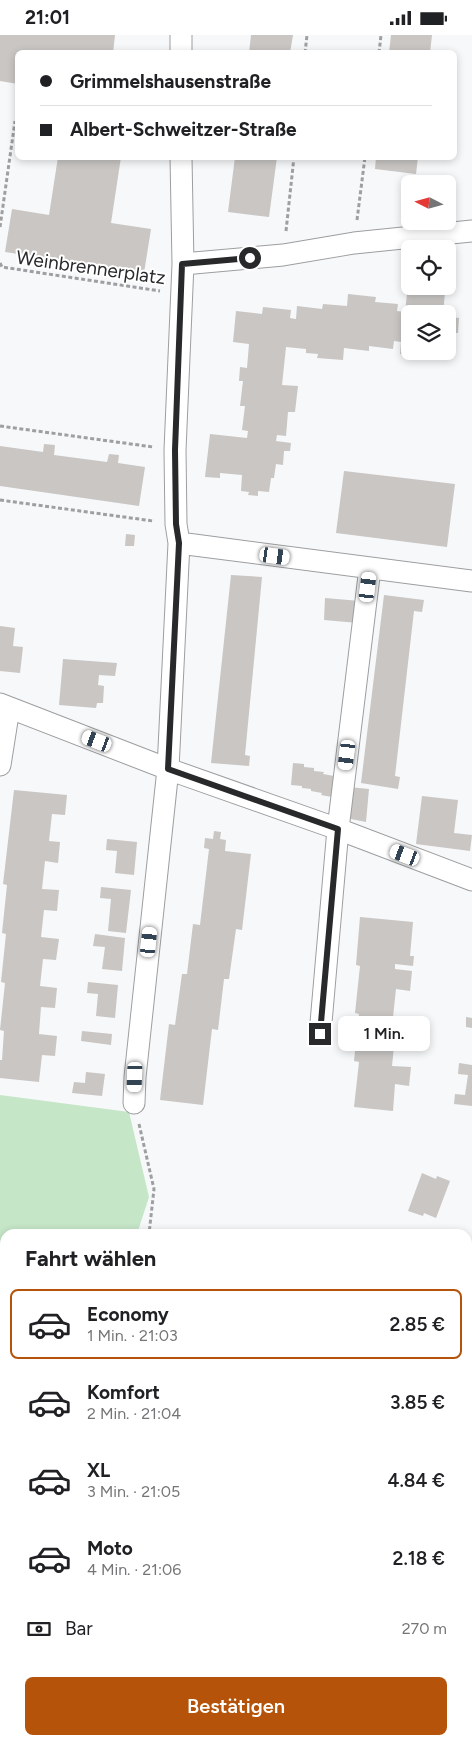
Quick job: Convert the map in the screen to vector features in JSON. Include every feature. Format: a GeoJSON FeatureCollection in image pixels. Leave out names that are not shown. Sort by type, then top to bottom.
{"type":"FeatureCollection","features":[{"type":"Feature","properties":{"kind":"street"},"geometry":{"type":"LineString","coordinates":[[181,35],[181,50]]}},
{"type":"Feature","properties":{"kind":"street"},"geometry":{"type":"LineString","coordinates":[[134,1103],[135,1077],[168,769],[178,533],[175,450],[182,264],[181,160]]}},
{"type":"Feature","properties":{"kind":"street"},"geometry":{"type":"LineString","coordinates":[[182,264],[283,255],[354,243],[472,231]]}},
{"type":"Feature","properties":{"kind":"street"},"geometry":{"type":"LineString","coordinates":[[178,533],[370,568],[472,581]]}},
{"type":"Feature","properties":{"kind":"street"},"geometry":{"type":"LineString","coordinates":[[320,1034],[338,829],[370,568]]}},
{"type":"Feature","properties":{"kind":"street"},"geometry":{"type":"LineString","coordinates":[[0,765],[5,706],[168,769],[338,829],[472,880]]}},
{"type":"Feature","properties":{"kind":"path"},"geometry":{"type":"LineString","coordinates":[[305,50],[307,35]]}},
{"type":"Feature","properties":{"kind":"path"},"geometry":{"type":"LineString","coordinates":[[379,50],[381,35]]}},
{"type":"Feature","properties":{"kind":"path","name":"Weinbrennerplatz"},"geometry":{"type":"LineString","coordinates":[[0,227],[15,121]]}},
{"type":"Feature","properties":{"kind":"path"},"geometry":{"type":"LineString","coordinates":[[283,255],[294,160]]}},
{"type":"Feature","properties":{"kind":"path"},"geometry":{"type":"LineString","coordinates":[[354,243],[365,160]]}},
{"type":"Feature","properties":{"kind":"path","name":"Weinbrennerplatz"},"geometry":{"type":"LineString","coordinates":[[0,263],[2,267],[181,294]]}},
{"type":"Feature","properties":{"kind":"path"},"geometry":{"type":"LineString","coordinates":[[0,426],[175,450]]}},
{"type":"Feature","properties":{"kind":"path"},"geometry":{"type":"LineString","coordinates":[[0,499],[178,533]]}},
{"type":"Feature","properties":{"kind":"path"},"geometry":{"type":"LineString","coordinates":[[134,1103],[154,1189],[150,1229]]}},
{"type":"Feature","properties":{"kind":"green space"},"geometry":{"type":"Polygon","coordinates":[[[0,1095],[129,1112],[149,1197],[139,1229],[0,1229],[0,1095]]]}},
{"type":"Feature","properties":{"kind":"building"},"geometry":{"type":"Polygon","coordinates":[[[0,35],[115,35],[113,50],[15,50],[15,84],[0,81],[0,35]]]}},
{"type":"Feature","properties":{"kind":"building"},"geometry":{"type":"Polygon","coordinates":[[[251,35],[293,35],[290,50],[249,50],[251,35]]]}},
{"type":"Feature","properties":{"kind":"building"},"geometry":{"type":"Polygon","coordinates":[[[391,35],[432,35],[430,50],[389,50],[391,35]]]}},
{"type":"Feature","properties":{"kind":"building"},"geometry":{"type":"Polygon","coordinates":[[[58,160],[121,160],[111,223],[151,229],[144,273],[5,252],[12,209],[49,215],[58,160]]]}},
{"type":"Feature","properties":{"kind":"building"},"geometry":{"type":"Polygon","coordinates":[[[235,160],[277,160],[269,217],[228,212],[235,160]]]}},
{"type":"Feature","properties":{"kind":"building"},"geometry":{"type":"Polygon","coordinates":[[[376,160],[418,160],[416,174],[375,169],[376,160]]]}},
{"type":"Feature","properties":{"kind":"building"},"geometry":{"type":"Polygon","coordinates":[[[348,294],[376,297],[375,302],[398,304],[397,311],[401,312],[401,342],[394,341],[393,349],[369,346],[369,351],[344,348],[343,360],[317,358],[318,354],[306,353],[306,349],[286,347],[282,385],[298,386],[295,412],[288,412],[286,436],[277,435],[276,441],[291,443],[290,451],[284,451],[283,465],[276,464],[269,492],[258,491],[258,496],[248,495],[249,492],[241,491],[242,475],[220,473],[220,478],[205,477],[210,434],[247,438],[248,431],[242,430],[245,406],[240,406],[243,381],[239,381],[240,367],[247,368],[249,344],[233,342],[236,311],[262,314],[263,307],[291,310],[290,318],[296,319],[297,306],[322,309],[323,304],[347,306],[348,294]]]}},
{"type":"Feature","properties":{"kind":"building"},"geometry":{"type":"Polygon","coordinates":[[[407,295],[445,295],[444,305],[406,305],[407,295]]]}},
{"type":"Feature","properties":{"kind":"building"},"geometry":{"type":"Polygon","coordinates":[[[456,318],[459,318],[458,333],[456,333],[456,318]]]}},
{"type":"Feature","properties":{"kind":"building"},"geometry":{"type":"Polygon","coordinates":[[[44,444],[55,445],[54,455],[107,462],[109,454],[119,455],[118,463],[145,467],[139,506],[0,486],[0,446],[43,452],[44,444]]]}},
{"type":"Feature","properties":{"kind":"building"},"geometry":{"type":"Polygon","coordinates":[[[344,471],[455,484],[447,547],[336,533],[344,471]]]}},
{"type":"Feature","properties":{"kind":"building"},"geometry":{"type":"Polygon","coordinates":[[[126,534],[135,535],[134,546],[125,546],[126,534]]]}},
{"type":"Feature","properties":{"kind":"building"},"geometry":{"type":"Polygon","coordinates":[[[231,575],[262,577],[245,755],[250,756],[249,766],[211,763],[231,575]]]}},
{"type":"Feature","properties":{"kind":"building"},"geometry":{"type":"Polygon","coordinates":[[[384,595],[424,600],[422,612],[414,611],[395,776],[400,777],[398,789],[361,783],[384,595]]]}},
{"type":"Feature","properties":{"kind":"building"},"geometry":{"type":"Polygon","coordinates":[[[325,598],[360,601],[358,623],[324,620],[325,598]]]}},
{"type":"Feature","properties":{"kind":"building"},"geometry":{"type":"Polygon","coordinates":[[[0,626],[15,628],[13,646],[23,647],[20,673],[0,671],[0,626]]]}},
{"type":"Feature","properties":{"kind":"building"},"geometry":{"type":"Polygon","coordinates":[[[63,659],[117,663],[115,676],[99,675],[98,685],[104,686],[103,703],[97,703],[96,708],[59,705],[63,659]]]}},
{"type":"Feature","properties":{"kind":"building"},"geometry":{"type":"Polygon","coordinates":[[[293,763],[304,764],[304,767],[314,768],[314,771],[334,776],[332,797],[321,795],[322,793],[302,788],[302,786],[291,785],[293,763]]]}},
{"type":"Feature","properties":{"kind":"building"},"geometry":{"type":"Polygon","coordinates":[[[349,787],[369,789],[366,822],[346,818],[349,787]]]}},
{"type":"Feature","properties":{"kind":"building"},"geometry":{"type":"Polygon","coordinates":[[[14,790],[67,795],[65,815],[52,814],[49,841],[60,842],[58,863],[45,861],[42,889],[59,890],[57,911],[44,910],[41,937],[59,939],[56,960],[43,959],[40,986],[57,988],[55,1008],[41,1007],[39,1034],[57,1036],[55,1056],[42,1055],[39,1082],[0,1078],[0,1060],[2,1060],[4,1031],[0,1030],[5,983],[1,982],[6,934],[2,933],[7,885],[3,884],[14,790]]]}},
{"type":"Feature","properties":{"kind":"building"},"geometry":{"type":"Polygon","coordinates":[[[422,796],[458,800],[454,833],[472,835],[470,851],[416,844],[422,796]]]}},
{"type":"Feature","properties":{"kind":"building"},"geometry":{"type":"Polygon","coordinates":[[[214,831],[221,832],[220,839],[226,840],[225,851],[251,854],[242,930],[236,929],[229,979],[224,979],[218,1030],[212,1029],[203,1105],[160,1100],[169,1024],[175,1025],[182,974],[187,974],[193,924],[200,925],[209,849],[204,848],[205,838],[213,839],[214,831]]]}},
{"type":"Feature","properties":{"kind":"building"},"geometry":{"type":"Polygon","coordinates":[[[107,839],[137,842],[134,875],[115,873],[117,851],[106,850],[107,839]]]}},
{"type":"Feature","properties":{"kind":"building"},"geometry":{"type":"Polygon","coordinates":[[[101,887],[131,890],[126,933],[108,931],[111,899],[100,898],[101,887]]]}},
{"type":"Feature","properties":{"kind":"building"},"geometry":{"type":"Polygon","coordinates":[[[360,917],[413,922],[410,956],[414,956],[413,966],[395,964],[395,969],[412,971],[410,991],[396,989],[393,1017],[412,1020],[410,1038],[395,1036],[392,1066],[411,1067],[409,1086],[395,1084],[393,1111],[354,1107],[359,1062],[354,1061],[359,1014],[355,1013],[360,966],[356,965],[360,917]]]}},
{"type":"Feature","properties":{"kind":"building"},"geometry":{"type":"Polygon","coordinates":[[[95,934],[125,938],[122,971],[102,969],[105,947],[93,946],[95,934]]]}},
{"type":"Feature","properties":{"kind":"building"},"geometry":{"type":"Polygon","coordinates":[[[88,982],[118,985],[115,1018],[96,1016],[98,994],[87,993],[88,982]]]}},
{"type":"Feature","properties":{"kind":"building"},"geometry":{"type":"Polygon","coordinates":[[[466,1017],[472,1018],[472,1028],[466,1027],[466,1017]]]}},
{"type":"Feature","properties":{"kind":"building"},"geometry":{"type":"Polygon","coordinates":[[[82,1031],[112,1034],[111,1045],[81,1041],[82,1031]]]}},
{"type":"Feature","properties":{"kind":"building"},"geometry":{"type":"Polygon","coordinates":[[[459,1063],[472,1065],[472,1106],[454,1104],[455,1094],[465,1095],[468,1075],[458,1074],[459,1063]]]}},
{"type":"Feature","properties":{"kind":"building"},"geometry":{"type":"Polygon","coordinates":[[[86,1072],[105,1074],[102,1096],[72,1093],[74,1082],[85,1083],[86,1072]]]}},
{"type":"Feature","properties":{"kind":"building"},"geometry":{"type":"Polygon","coordinates":[[[422,1173],[436,1179],[437,1176],[450,1181],[436,1218],[424,1213],[423,1216],[408,1211],[422,1173]]]}},
{"type":"Feature","properties":{"kind":"route"},"geometry":{"type":"LineString","coordinates":[[250,258],[182,264],[175,450],[176,524],[179,543],[168,769],[338,829],[320,1034]]}}]}
